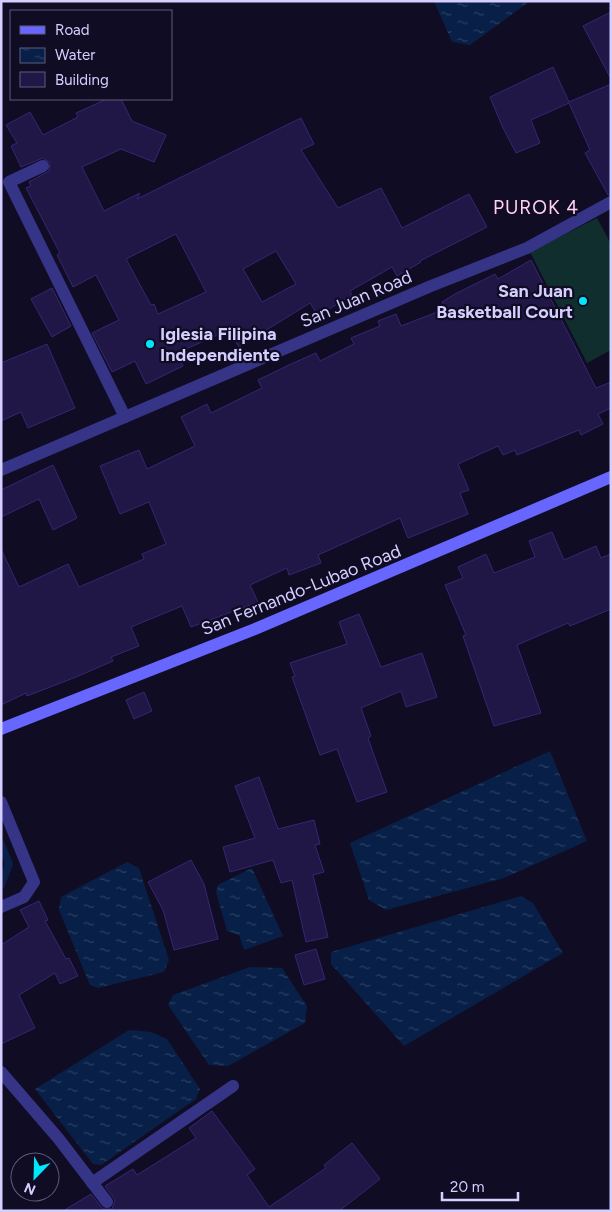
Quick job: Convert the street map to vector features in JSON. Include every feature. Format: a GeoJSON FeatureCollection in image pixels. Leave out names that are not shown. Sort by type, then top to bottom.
{"type":"FeatureCollection","features":[{"type":"Feature","properties":{"kind":"main road","name":"San Fernando-Lubao Road"},"geometry":{"type":"LineString","coordinates":[[1,729],[255,629],[611,477]]}},
{"type":"Feature","properties":{"kind":"street"},"geometry":{"type":"LineString","coordinates":[[43,166],[9,182],[125,417]]}},
{"type":"Feature","properties":{"kind":"street","name":"San Juan Road"},"geometry":{"type":"LineString","coordinates":[[1,470],[431,286],[527,248],[611,202]]}},
{"type":"Feature","properties":{"kind":"street"},"geometry":{"type":"LineString","coordinates":[[1,802],[34,882],[24,897],[1,907]]}},
{"type":"Feature","properties":{"kind":"street"},"geometry":{"type":"LineString","coordinates":[[1,1072],[107,1202]]}},
{"type":"Feature","properties":{"kind":"street"},"geometry":{"type":"LineString","coordinates":[[92,1183],[233,1086]]}},
{"type":"Feature","properties":{"kind":"green space","name":"San Juan Basketball Court"},"geometry":{"type":"Polygon","coordinates":[[[597,218],[611,244],[611,350],[587,363],[530,252],[597,218]]]}},
{"type":"Feature","properties":{"kind":"water"},"geometry":{"type":"Polygon","coordinates":[[[434,1],[530,1],[470,45],[452,42],[434,1]]]}},
{"type":"Feature","properties":{"kind":"water"},"geometry":{"type":"Polygon","coordinates":[[[550,751],[587,841],[504,878],[386,910],[369,900],[350,843],[550,751]]]}},
{"type":"Feature","properties":{"kind":"water"},"geometry":{"type":"Polygon","coordinates":[[[127,862],[139,868],[169,960],[164,972],[98,988],[90,985],[59,910],[61,897],[127,862]]]}},
{"type":"Feature","properties":{"kind":"water"},"geometry":{"type":"Polygon","coordinates":[[[252,868],[283,936],[244,950],[239,935],[227,931],[216,892],[218,885],[252,868]]]}},
{"type":"Feature","properties":{"kind":"water"},"geometry":{"type":"Polygon","coordinates":[[[521,896],[533,903],[563,953],[404,1046],[331,964],[331,952],[521,896]]]}},
{"type":"Feature","properties":{"kind":"water"},"geometry":{"type":"Polygon","coordinates":[[[250,967],[282,968],[307,1006],[305,1023],[228,1066],[209,1065],[168,1005],[173,995],[250,967]]]}},
{"type":"Feature","properties":{"kind":"water"},"geometry":{"type":"Polygon","coordinates":[[[129,1030],[151,1032],[167,1039],[200,1089],[196,1099],[101,1165],[93,1164],[35,1089],[129,1030]]]}},
{"type":"Feature","properties":{"kind":"building"},"geometry":{"type":"Polygon","coordinates":[[[611,12],[611,79],[583,26],[611,12]]]}},
{"type":"Feature","properties":{"kind":"building"},"geometry":{"type":"Polygon","coordinates":[[[553,67],[569,102],[611,84],[611,194],[608,195],[585,153],[590,150],[569,103],[531,120],[540,143],[516,153],[503,128],[490,97],[553,67]]]}},
{"type":"Feature","properties":{"kind":"building"},"geometry":{"type":"Polygon","coordinates":[[[105,100],[122,100],[132,121],[166,135],[154,162],[121,149],[82,167],[104,211],[140,193],[137,199],[301,118],[314,144],[301,150],[338,208],[381,188],[402,228],[469,194],[487,227],[420,261],[397,276],[392,267],[350,291],[352,295],[318,316],[310,303],[239,347],[229,330],[177,353],[183,366],[146,384],[135,361],[112,372],[92,333],[119,320],[96,275],[73,287],[57,255],[60,253],[26,188],[31,186],[29,182],[49,171],[50,163],[43,158],[21,167],[11,146],[17,143],[6,125],[30,112],[43,135],[78,117],[76,113],[105,100]],[[176,234],[126,259],[151,305],[154,304],[158,314],[206,292],[176,234]],[[276,251],[243,269],[262,302],[296,284],[276,251]]]}},
{"type":"Feature","properties":{"kind":"building"},"geometry":{"type":"Polygon","coordinates":[[[531,260],[596,388],[611,382],[611,408],[598,414],[603,424],[581,435],[579,430],[517,455],[515,450],[503,455],[498,446],[458,464],[469,490],[460,493],[468,514],[408,538],[400,518],[318,555],[321,563],[289,575],[287,568],[250,585],[258,602],[191,627],[182,606],[131,627],[139,646],[111,657],[113,661],[27,696],[26,693],[1,705],[1,549],[19,587],[68,564],[79,587],[144,559],[142,554],[166,544],[149,502],[120,514],[100,466],[139,450],[147,469],[195,446],[181,417],[207,404],[211,413],[262,388],[258,380],[316,353],[320,361],[354,344],[351,338],[380,326],[378,321],[396,314],[401,326],[445,309],[442,302],[455,294],[495,274],[498,279],[531,260]]]}},
{"type":"Feature","properties":{"kind":"building"},"geometry":{"type":"Polygon","coordinates":[[[52,288],[71,326],[52,337],[31,299],[52,288]]]}},
{"type":"Feature","properties":{"kind":"building"},"geometry":{"type":"Polygon","coordinates":[[[47,344],[75,408],[28,428],[21,412],[1,421],[1,363],[47,344]]]}},
{"type":"Feature","properties":{"kind":"building"},"geometry":{"type":"Polygon","coordinates":[[[53,465],[77,518],[53,530],[39,499],[1,517],[1,490],[53,465]]]}},
{"type":"Feature","properties":{"kind":"building"},"geometry":{"type":"Polygon","coordinates":[[[552,532],[564,560],[596,546],[601,558],[611,554],[611,609],[570,626],[568,623],[517,645],[541,713],[494,726],[463,636],[466,635],[445,585],[463,578],[458,567],[486,554],[494,573],[535,557],[529,541],[552,532]]]}},
{"type":"Feature","properties":{"kind":"building"},"geometry":{"type":"Polygon","coordinates":[[[359,614],[381,667],[422,653],[437,697],[406,707],[401,691],[361,708],[371,736],[368,738],[387,792],[357,802],[337,749],[320,755],[292,677],[295,676],[290,663],[347,644],[339,622],[359,614]]]}},
{"type":"Feature","properties":{"kind":"building"},"geometry":{"type":"Polygon","coordinates":[[[144,692],[152,711],[134,719],[126,700],[144,692]]]}},
{"type":"Feature","properties":{"kind":"building"},"geometry":{"type":"Polygon","coordinates":[[[259,777],[278,829],[314,820],[320,844],[315,845],[324,872],[313,875],[328,937],[306,942],[292,880],[281,883],[273,860],[230,872],[223,847],[255,838],[235,786],[259,777]]]}},
{"type":"Feature","properties":{"kind":"building"},"geometry":{"type":"Polygon","coordinates":[[[191,860],[204,884],[218,939],[174,950],[163,910],[148,882],[191,860]]]}},
{"type":"Feature","properties":{"kind":"building"},"geometry":{"type":"Polygon","coordinates":[[[39,901],[48,920],[45,921],[66,959],[69,958],[78,976],[60,984],[55,973],[19,995],[35,1028],[1,1044],[1,945],[29,927],[20,910],[39,901]]]}},
{"type":"Feature","properties":{"kind":"building"},"geometry":{"type":"Polygon","coordinates":[[[316,949],[325,979],[304,985],[295,955],[316,949]]]}},
{"type":"Feature","properties":{"kind":"building"},"geometry":{"type":"Polygon","coordinates":[[[212,1111],[255,1169],[247,1175],[269,1207],[326,1168],[324,1165],[352,1143],[380,1179],[339,1211],[63,1211],[91,1194],[103,1209],[112,1209],[115,1200],[105,1186],[133,1169],[137,1175],[196,1138],[189,1128],[212,1111]]]}},
{"type":"Feature","properties":{"kind":"waterway"},"geometry":{"type":"LineString","coordinates":[[1,844],[9,864],[1,885]]}},
{"type":"Feature","properties":{"kind":"place","name":"San Juan Basketball Court"},"geometry":{"type":"Point","coordinates":[583,301]}},
{"type":"Feature","properties":{"kind":"place","name":"Iglesia Filipina Independiente"},"geometry":{"type":"Point","coordinates":[150,344]}},
{"type":"Feature","properties":{"kind":"district","name":"PUROK 4"},"geometry":{"type":"Point","coordinates":[536,207]}}]}
